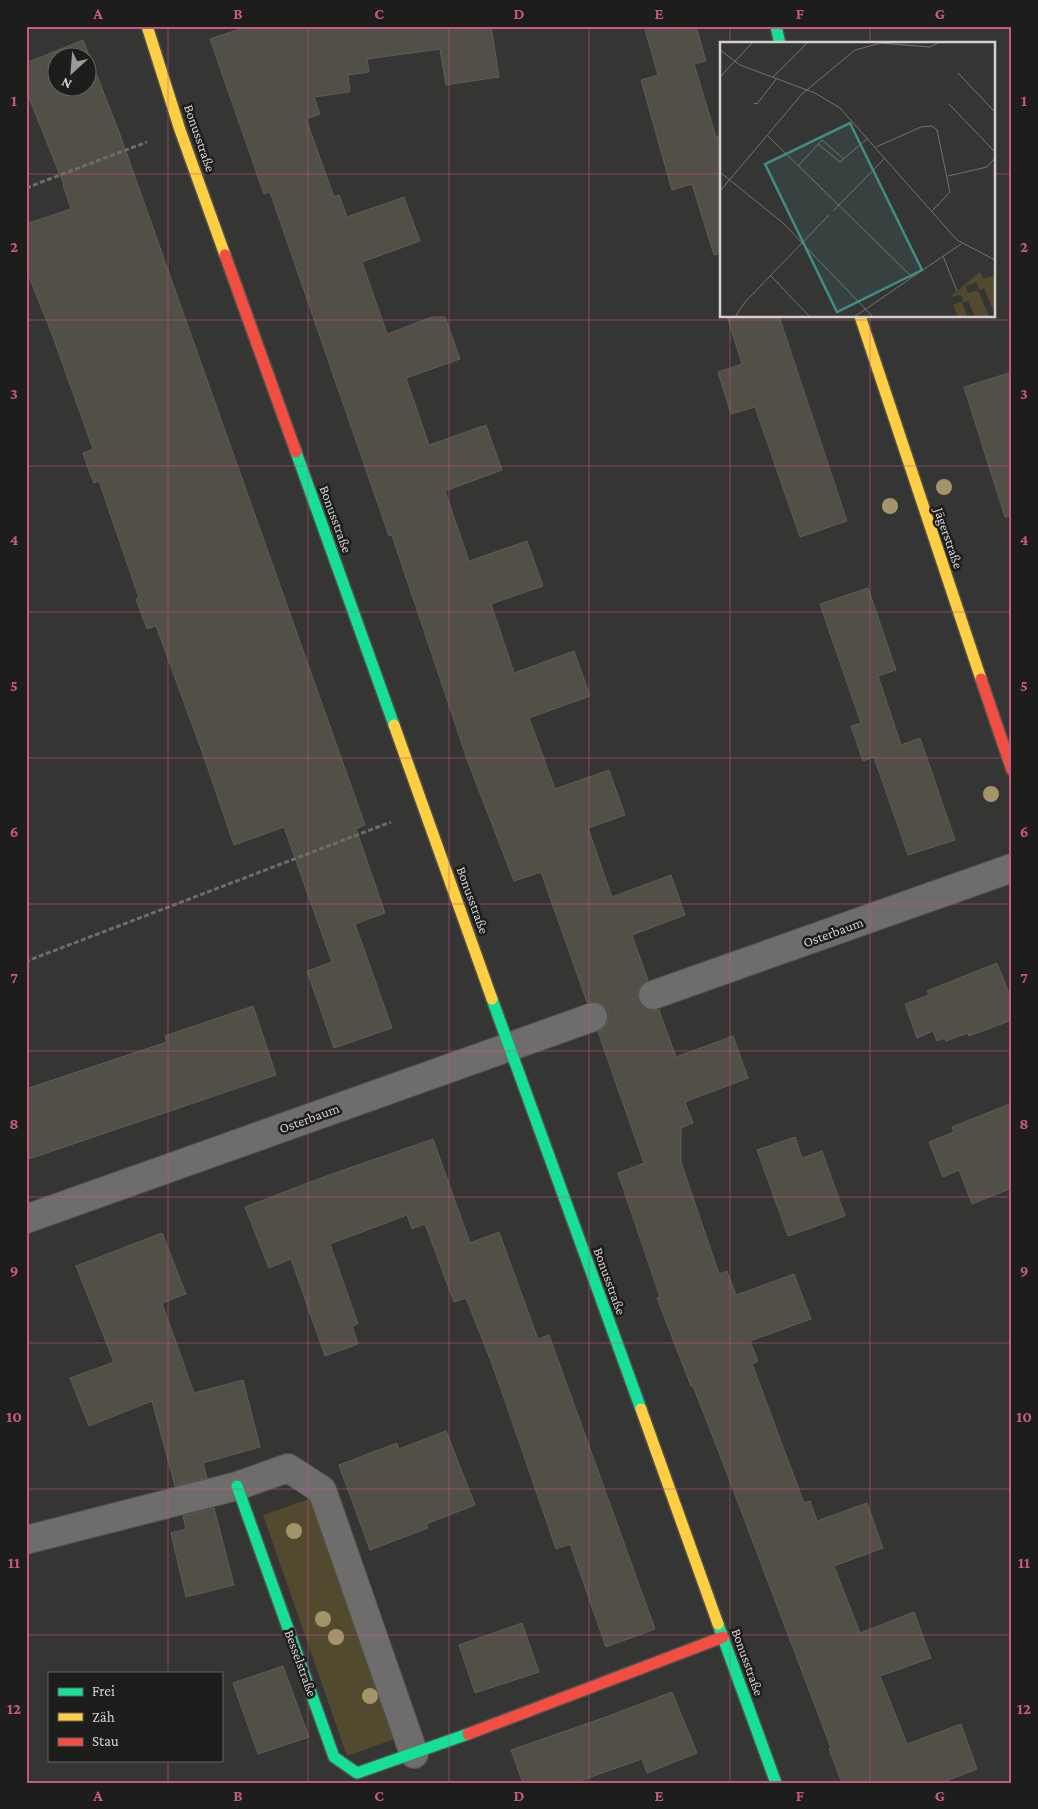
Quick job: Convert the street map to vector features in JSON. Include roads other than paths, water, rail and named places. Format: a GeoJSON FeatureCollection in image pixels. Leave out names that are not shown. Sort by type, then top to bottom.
{"type":"FeatureCollection","features":[{"type":"Feature","properties":{"kind":"street","name":"Bonusstraße"},"geometry":{"type":"LineString","coordinates":[[147,26],[180,130],[776,1783]]}},
{"type":"Feature","properties":{"kind":"street"},"geometry":{"type":"LineString","coordinates":[[776,26],[780,42]]}},
{"type":"Feature","properties":{"kind":"street","name":"Jägerstraße"},"geometry":{"type":"LineString","coordinates":[[861,318],[1012,770]]}},
{"type":"Feature","properties":{"kind":"street","name":"Osterbaum"},"geometry":{"type":"LineString","coordinates":[[654,995],[1012,868]]}},
{"type":"Feature","properties":{"kind":"street","name":"Osterbaum"},"geometry":{"type":"LineString","coordinates":[[26,1219],[593,1017]]}},
{"type":"Feature","properties":{"kind":"street"},"geometry":{"type":"LineString","coordinates":[[26,1540],[237,1486],[288,1468],[322,1490],[414,1754]]}},
{"type":"Feature","properties":{"kind":"street","name":"Besselstraße"},"geometry":{"type":"LineString","coordinates":[[237,1486],[334,1756],[357,1773],[414,1754],[723,1637]]}}]}
